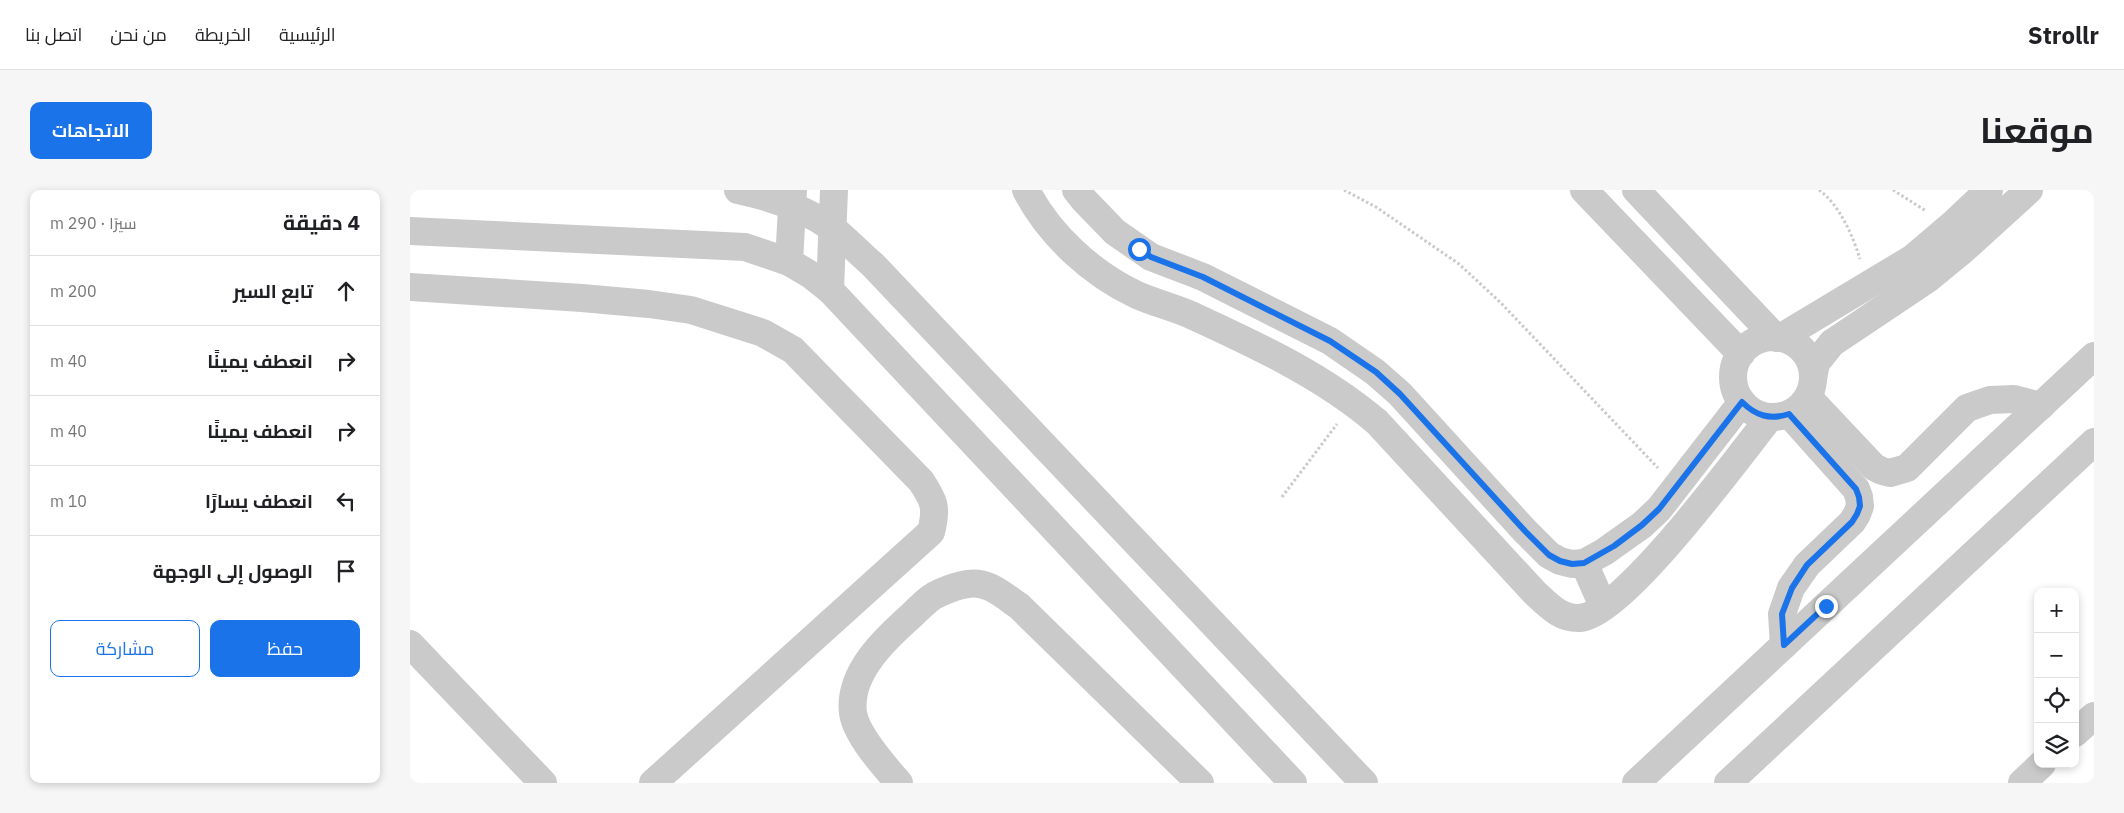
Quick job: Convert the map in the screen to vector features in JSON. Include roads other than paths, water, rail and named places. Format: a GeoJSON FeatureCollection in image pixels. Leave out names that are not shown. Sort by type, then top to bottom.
{"type":"FeatureCollection","features":[{"type":"Feature","properties":{"kind":"street"},"geometry":{"type":"LineString","coordinates":[[738,190],[792,198],[832,228],[879,272],[1364,783]]}},
{"type":"Feature","properties":{"kind":"street"},"geometry":{"type":"LineString","coordinates":[[830,290],[834,190]]}},
{"type":"Feature","properties":{"kind":"street"},"geometry":{"type":"LineString","coordinates":[[1026,190],[1060,238],[1096,270],[1137,294],[1189,314],[1311,374],[1354,402],[1377,422],[1535,593],[1553,610],[1562,616],[1572,618],[1582,618],[1604,606],[1645,570],[1795,402],[1816,363],[1832,343],[1921,268],[1954,224],[1989,190]]}},
{"type":"Feature","properties":{"kind":"street"},"geometry":{"type":"LineString","coordinates":[[1076,190],[1115,232],[1151,257],[1203,277],[1330,341],[1376,372],[1443,441],[1525,531],[1549,555],[1560,561],[1572,564],[1584,563],[1611,548],[1642,525],[1659,509],[1742,402]]}},
{"type":"Feature","properties":{"kind":"street"},"geometry":{"type":"LineString","coordinates":[[1584,190],[1741,354]]}},
{"type":"Feature","properties":{"kind":"street"},"geometry":{"type":"LineString","coordinates":[[1636,190],[1778,338]]}},
{"type":"Feature","properties":{"kind":"street"},"geometry":{"type":"LineString","coordinates":[[1778,338],[1867,286],[1921,268],[1962,251],[2029,190]]}},
{"type":"Feature","properties":{"kind":"street"},"geometry":{"type":"LineString","coordinates":[[790,262],[792,198]]}},
{"type":"Feature","properties":{"kind":"street"},"geometry":{"type":"LineString","coordinates":[[1637,245],[1665,220]]}},
{"type":"Feature","properties":{"kind":"street"},"geometry":{"type":"LineString","coordinates":[[410,232],[745,247],[790,262],[811,275],[830,290],[1293,783]]}},
{"type":"Feature","properties":{"kind":"street"},"geometry":{"type":"LineString","coordinates":[[1189,314],[1203,277]]}},
{"type":"Feature","properties":{"kind":"street"},"geometry":{"type":"LineString","coordinates":[[410,287],[649,304],[691,310],[763,334],[793,350],[921,481],[933,499],[936,514],[931,532],[653,783]]}},
{"type":"Feature","properties":{"kind":"street"},"geometry":{"type":"LineString","coordinates":[[1784,645],[1782,614],[1792,588],[1807,565],[1852,522],[1860,506],[1856,489],[1795,402],[1807,357],[1790,342],[1778,338],[1763,339],[1751,344],[1741,354],[1735,366],[1733,378],[1735,391],[1742,402],[1754,412],[1795,402]]}},
{"type":"Feature","properties":{"kind":"street"},"geometry":{"type":"LineString","coordinates":[[1311,374],[1330,341]]}},
{"type":"Feature","properties":{"kind":"street"},"geometry":{"type":"LineString","coordinates":[[1636,783],[2040,406],[2090,368]]}},
{"type":"Feature","properties":{"kind":"street"},"geometry":{"type":"LineString","coordinates":[[1795,402],[1874,467],[1890,473],[1907,468],[1967,408],[1990,400],[2014,399],[2040,406]]}},
{"type":"Feature","properties":{"kind":"street"},"geometry":{"type":"LineString","coordinates":[[1419,468],[1443,441]]}},
{"type":"Feature","properties":{"kind":"street"},"geometry":{"type":"LineString","coordinates":[[1728,783],[2094,442]]}},
{"type":"Feature","properties":{"kind":"street"},"geometry":{"type":"LineString","coordinates":[[1504,559],[1525,531]]}},
{"type":"Feature","properties":{"kind":"street"},"geometry":{"type":"LineString","coordinates":[[1535,593],[1549,555]]}},
{"type":"Feature","properties":{"kind":"street"},"geometry":{"type":"LineString","coordinates":[[1584,563],[1604,606]]}},
{"type":"Feature","properties":{"kind":"street"},"geometry":{"type":"LineString","coordinates":[[899,783],[859,728],[854,713],[855,692],[865,665],[890,634],[933,596],[969,583],[991,587],[1019,606],[1200,783]]}},
{"type":"Feature","properties":{"kind":"street"},"geometry":{"type":"LineString","coordinates":[[410,644],[542,783]]}},
{"type":"Feature","properties":{"kind":"street"},"geometry":{"type":"LineString","coordinates":[[2079,730],[2094,716]]}},
{"type":"Feature","properties":{"kind":"street"},"geometry":{"type":"LineString","coordinates":[[2022,783],[2038,768]]}}]}
